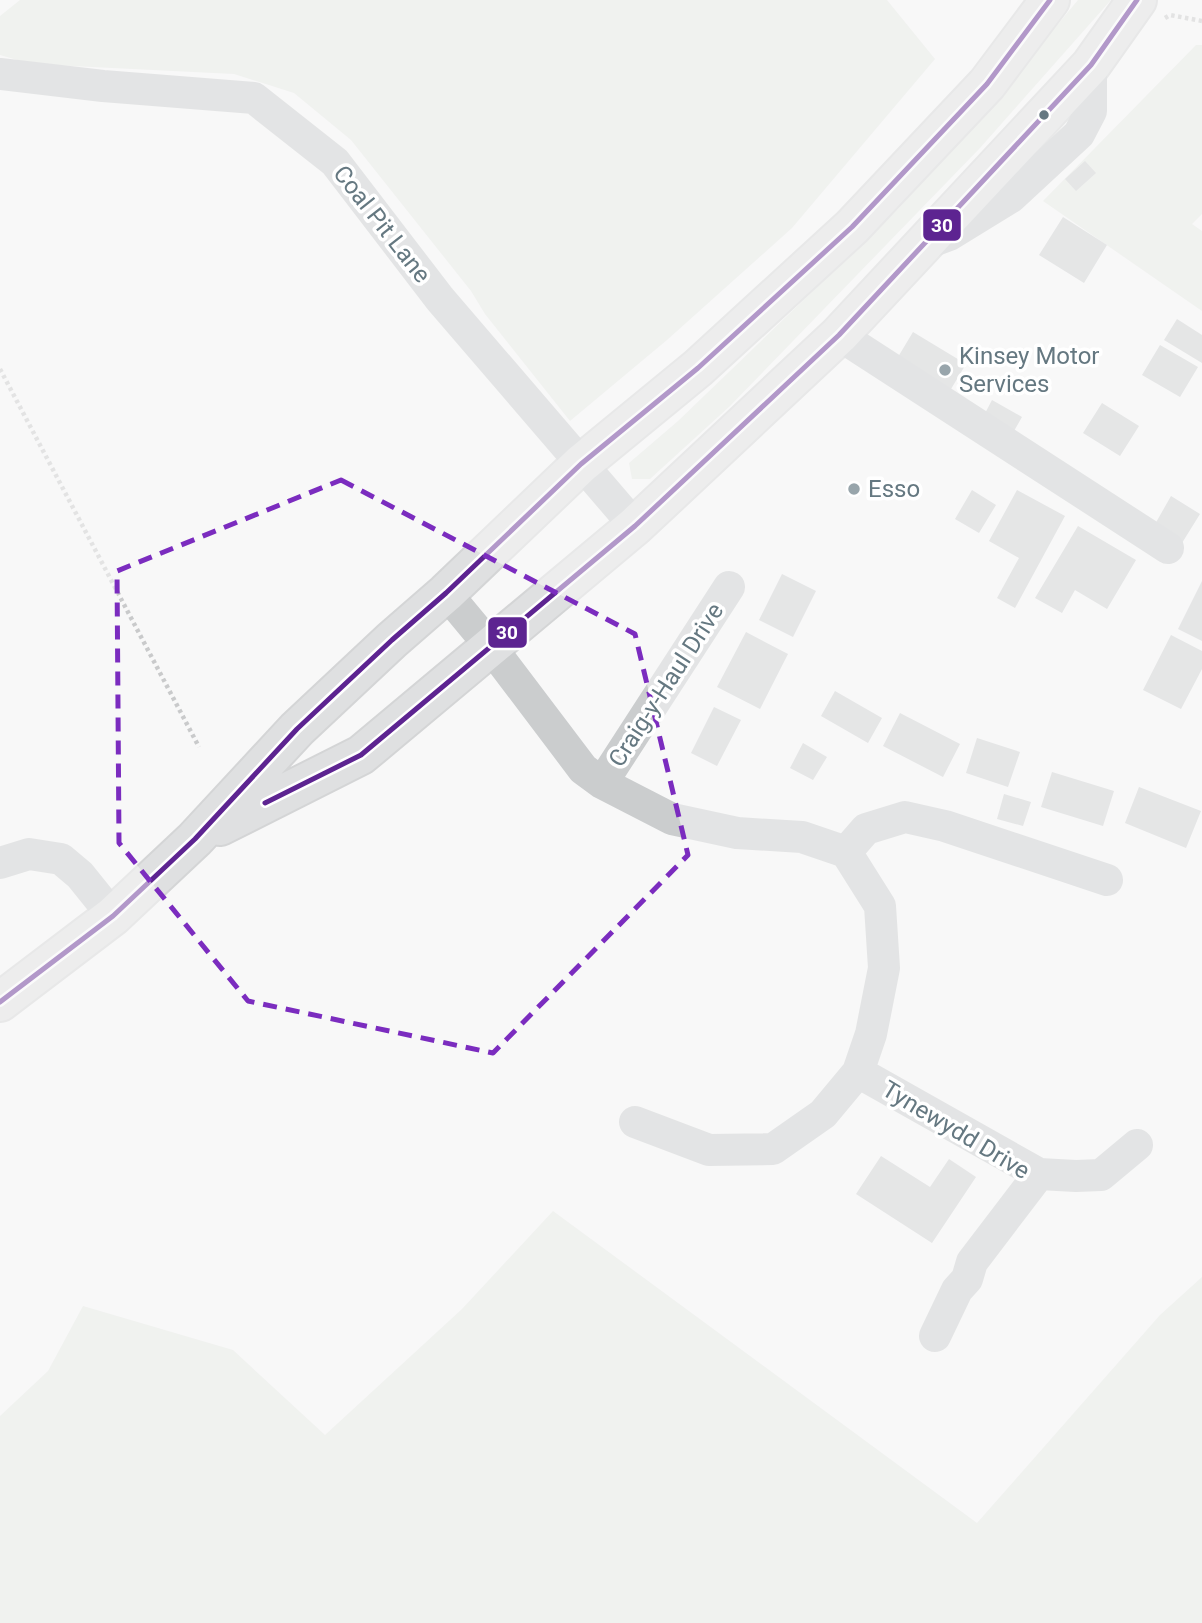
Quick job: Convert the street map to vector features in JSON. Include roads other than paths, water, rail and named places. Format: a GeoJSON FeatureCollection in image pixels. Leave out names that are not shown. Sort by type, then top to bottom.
{"type":"FeatureCollection","features":[{"type":"Feature","properties":{"kind":"main road"},"geometry":{"type":"LineString","coordinates":[[0,1002],[113,916],[195,839],[297,729],[392,640],[446,593],[581,464],[698,368],[852,227],[987,84],[1050,0]]}},
{"type":"Feature","properties":{"kind":"main road"},"geometry":{"type":"LineString","coordinates":[[195,839],[361,755],[635,526],[839,335],[1091,65],[1147,11]]}},
{"type":"Feature","properties":{"kind":"street","name":"Coal Pit Lane"},"geometry":{"type":"LineString","coordinates":[[0,74],[103,86],[254,98],[335,162],[440,299],[635,526]]}},
{"type":"Feature","properties":{"kind":"street"},"geometry":{"type":"LineString","coordinates":[[839,335],[1168,548]]}},
{"type":"Feature","properties":{"kind":"street","name":"Craig-y-Haul Drive"},"geometry":{"type":"LineString","coordinates":[[602,783],[729,587]]}},
{"type":"Feature","properties":{"kind":"street","name":"Craig-y-Haul Drive"},"geometry":{"type":"LineString","coordinates":[[446,593],[490,646],[583,769],[602,783],[672,819],[737,833],[802,837],[846,852]]}},
{"type":"Feature","properties":{"kind":"street"},"geometry":{"type":"LineString","coordinates":[[846,852],[866,829],[905,817],[945,826],[1107,880]]}},
{"type":"Feature","properties":{"kind":"street","name":"Tynewydd Drive"},"geometry":{"type":"LineString","coordinates":[[635,1122],[709,1150],[773,1149],[823,1114],[858,1072],[871,1034],[884,968],[880,906],[846,852]]}},
{"type":"Feature","properties":{"kind":"street"},"geometry":{"type":"LineString","coordinates":[[0,863],[29,854],[61,859],[79,875],[113,916]]}},
{"type":"Feature","properties":{"kind":"street","name":"Tynewydd Drive"},"geometry":{"type":"LineString","coordinates":[[858,1072],[1039,1174],[972,1262],[967,1279],[957,1290],[935,1336]]}},
{"type":"Feature","properties":{"kind":"street"},"geometry":{"type":"LineString","coordinates":[[1039,1174],[1101,1175],[1137,1145]]}},
{"type":"Feature","properties":{"kind":"place","name":"Kinsey Motor Services"},"geometry":{"type":"Point","coordinates":[945,370]}},
{"type":"Feature","properties":{"kind":"place","name":"Esso"},"geometry":{"type":"Point","coordinates":[854,489]}}]}
